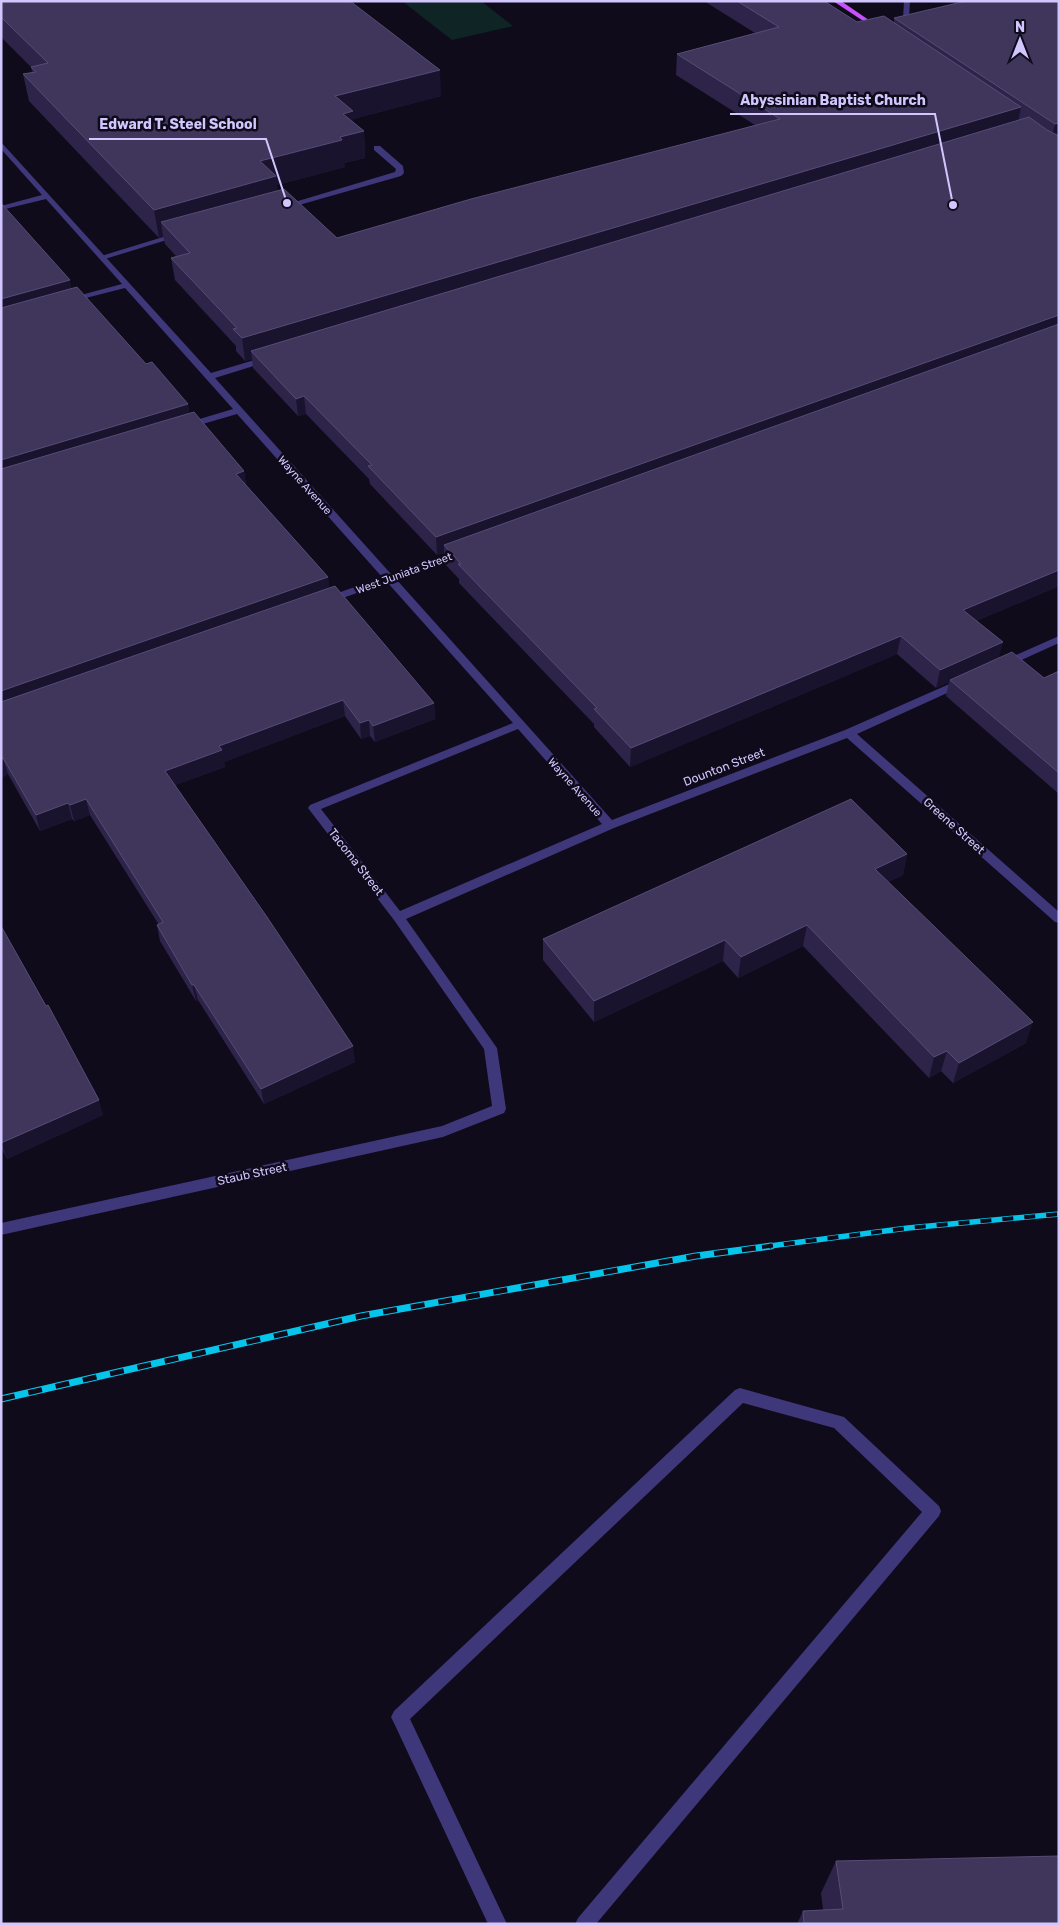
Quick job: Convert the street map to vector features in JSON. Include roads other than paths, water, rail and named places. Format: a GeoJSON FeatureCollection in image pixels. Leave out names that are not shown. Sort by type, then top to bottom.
{"type":"FeatureCollection","features":[{"type":"Feature","properties":{"kind":"main road"},"geometry":{"type":"LineString","coordinates":[[836,1],[875,26],[884,28]]}},
{"type":"Feature","properties":{"kind":"street"},"geometry":{"type":"LineString","coordinates":[[906,19],[907,1]]}},
{"type":"Feature","properties":{"kind":"street"},"geometry":{"type":"LineString","coordinates":[[894,22],[916,17]]}},
{"type":"Feature","properties":{"kind":"street","name":"Wayne Avenue"},"geometry":{"type":"LineString","coordinates":[[1,144],[610,826]]}},
{"type":"Feature","properties":{"kind":"street"},"geometry":{"type":"LineString","coordinates":[[276,209],[398,174],[401,171],[400,168],[377,148]]}},
{"type":"Feature","properties":{"kind":"street"},"geometry":{"type":"LineString","coordinates":[[1,208],[47,196]]}},
{"type":"Feature","properties":{"kind":"street"},"geometry":{"type":"LineString","coordinates":[[102,257],[190,232]]}},
{"type":"Feature","properties":{"kind":"street"},"geometry":{"type":"LineString","coordinates":[[64,302],[127,285]]}},
{"type":"Feature","properties":{"kind":"street"},"geometry":{"type":"LineString","coordinates":[[209,377],[276,357]]}},
{"type":"Feature","properties":{"kind":"street"},"geometry":{"type":"LineString","coordinates":[[172,430],[239,410]]}},
{"type":"Feature","properties":{"kind":"street","name":"West Juniata Street"},"geometry":{"type":"LineString","coordinates":[[315,604],[473,548]]}},
{"type":"Feature","properties":{"kind":"street"},"geometry":{"type":"LineString","coordinates":[[995,668],[1059,639]]}},
{"type":"Feature","properties":{"kind":"street","name":"Dounton Street"},"geometry":{"type":"LineString","coordinates":[[398,917],[610,826],[849,733],[977,676]]}},
{"type":"Feature","properties":{"kind":"street","name":"Tacoma Street"},"geometry":{"type":"LineString","coordinates":[[499,1109],[490,1048],[398,917],[314,808],[519,724]]}},
{"type":"Feature","properties":{"kind":"street","name":"Greene Street"},"geometry":{"type":"LineString","coordinates":[[849,733],[1059,919]]}},
{"type":"Feature","properties":{"kind":"street","name":"Staub Street"},"geometry":{"type":"LineString","coordinates":[[1,1229],[443,1131],[499,1109]]}},
{"type":"Feature","properties":{"kind":"street"},"geometry":{"type":"LineString","coordinates":[[498,1924],[400,1717],[740,1395],[840,1422],[932,1511],[584,1924]]}},
{"type":"Feature","properties":{"kind":"railway"},"geometry":{"type":"LineString","coordinates":[[762,1247],[908,1228],[1059,1214]]}},
{"type":"Feature","properties":{"kind":"railway"},"geometry":{"type":"LineString","coordinates":[[1,1399],[361,1316],[696,1256],[771,1246]]}},
{"type":"Feature","properties":{"kind":"place","name":"Edward T. Steel School"},"geometry":{"type":"Point","coordinates":[287,203]}},
{"type":"Feature","properties":{"kind":"place","name":"Abyssinian Baptist Church"},"geometry":{"type":"Point","coordinates":[953,205]}}]}
